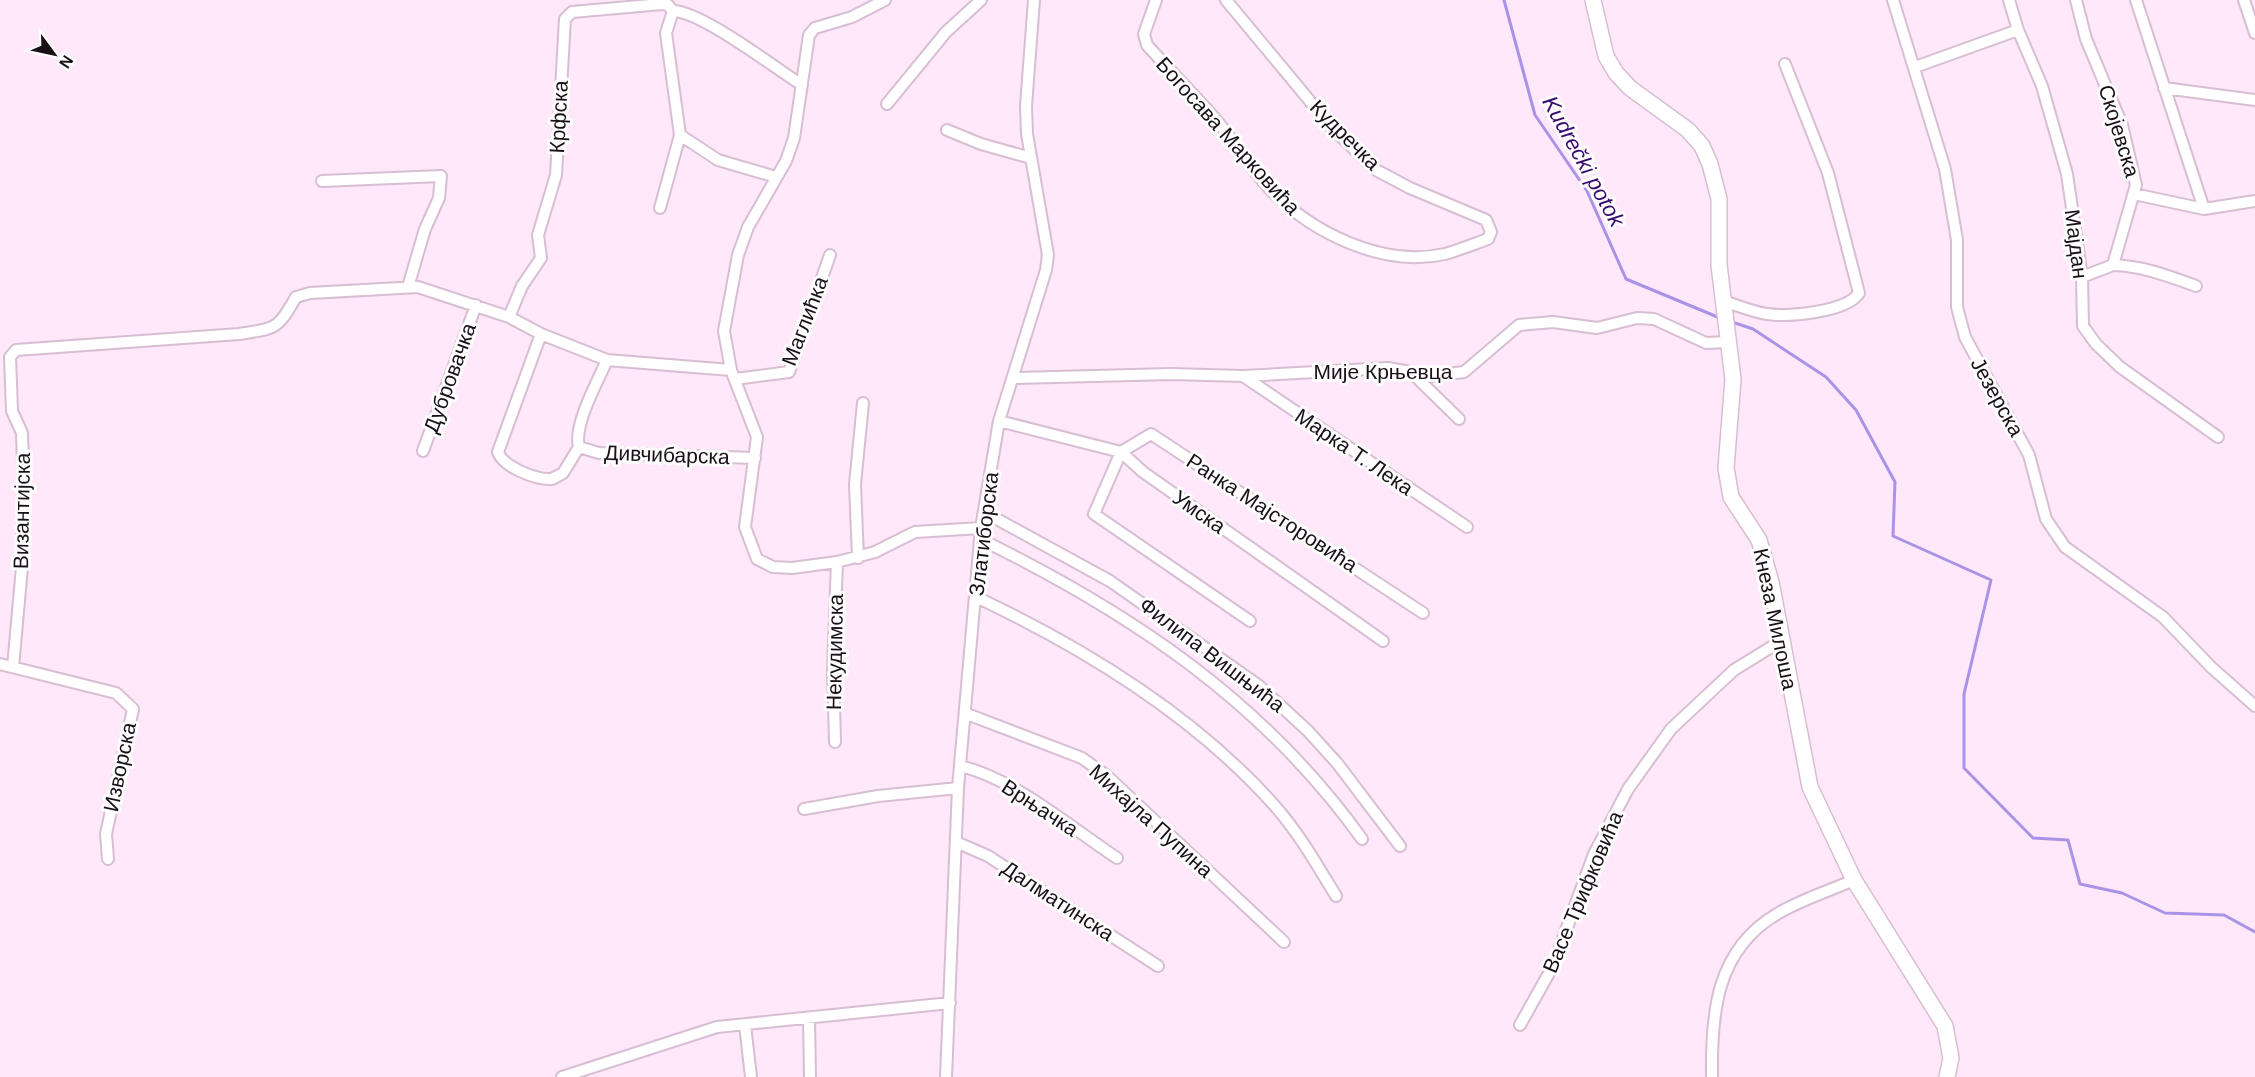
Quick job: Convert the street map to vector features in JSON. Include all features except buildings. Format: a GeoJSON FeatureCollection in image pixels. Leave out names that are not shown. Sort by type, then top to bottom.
{"type":"FeatureCollection","features":[{"type":"Feature","properties":{"kind":"street"},"geometry":{"type":"LineString","coordinates":[[859,0],[868,10]]}},
{"type":"Feature","properties":{"kind":"street"},"geometry":{"type":"LineString","coordinates":[[885,0],[868,10],[815,27],[809,35],[794,138],[786,161],[748,227],[738,255],[724,331],[733,374],[758,437],[745,527],[758,558],[773,567],[792,568],[858,558],[915,532],[980,533],[1111,609],[1215,685],[1276,736],[1316,779],[1362,839]]}},
{"type":"Feature","properties":{"kind":"street"},"geometry":{"type":"LineString","coordinates":[[887,104],[946,32],[981,0]]}},
{"type":"Feature","properties":{"kind":"street","name":"Златиборска"},"geometry":{"type":"LineString","coordinates":[[946,1077],[958,788],[967,714],[980,533],[999,421],[1014,378],[1048,255],[1031,158],[1026,106],[1034,0]]}},
{"type":"Feature","properties":{"kind":"street","name":"Богосава Марковића"},"geometry":{"type":"LineString","coordinates":[[1156,0],[1144,34],[1146,45],[1217,122],[1268,187],[1304,220],[1334,237],[1405,256],[1444,254],[1488,239],[1491,232]]}},
{"type":"Feature","properties":{"kind":"street","name":"Кудречка"},"geometry":{"type":"LineString","coordinates":[[1226,0],[1334,130],[1376,170],[1410,188],[1486,220],[1491,232]]}},
{"type":"Feature","properties":{"kind":"street","name":"Кнеза Милоша"},"geometry":{"type":"LineString","coordinates":[[1593,0],[1606,56],[1616,73],[1630,88],[1688,130],[1702,146],[1710,164],[1719,199],[1719,265],[1733,379],[1726,479],[1731,497],[1759,540],[1771,582],[1810,787],[1854,880],[1945,1026],[1951,1058],[1947,1077]]}},
{"type":"Feature","properties":{"kind":"street","name":"Језерска"},"geometry":{"type":"LineString","coordinates":[[1893,0],[1945,169],[1957,240],[1957,307],[1965,338],[2029,455],[2046,519],[2065,547],[2163,617],[2211,667],[2255,706]]}},
{"type":"Feature","properties":{"kind":"street","name":"Мајдан"},"geometry":{"type":"LineString","coordinates":[[2009,0],[2018,30],[2042,86],[2067,174],[2082,277],[2083,326],[2096,344],[2120,367],[2217,436]]}},
{"type":"Feature","properties":{"kind":"street","name":"Скојевска"},"geometry":{"type":"LineString","coordinates":[[2076,0],[2086,39],[2122,125],[2136,185],[2113,265]]}},
{"type":"Feature","properties":{"kind":"street"},"geometry":{"type":"LineString","coordinates":[[2136,0],[2204,209]]}},
{"type":"Feature","properties":{"kind":"street"},"geometry":{"type":"LineString","coordinates":[[2244,0],[2255,33]]}},
{"type":"Feature","properties":{"kind":"street","name":"Крфска"},"geometry":{"type":"LineString","coordinates":[[509,317],[522,286],[541,258],[538,235],[556,175],[563,26],[565,19],[572,12],[669,5],[673,11],[681,11],[707,24],[802,85]]}},
{"type":"Feature","properties":{"kind":"street"},"geometry":{"type":"LineString","coordinates":[[660,208],[680,135],[666,33],[673,11]]}},
{"type":"Feature","properties":{"kind":"street"},"geometry":{"type":"LineString","coordinates":[[1915,67],[2018,30]]}},
{"type":"Feature","properties":{"kind":"street","name":"Мије Крњевца"},"geometry":{"type":"LineString","coordinates":[[1014,378],[1137,374],[1243,376],[1388,368],[1431,376],[1464,372],[1519,325],[1553,322],[1598,328],[1637,318],[1653,319],[1706,343],[1725,320],[1768,314],[1806,313],[1845,306],[1859,293],[1828,173],[1785,64]]}},
{"type":"Feature","properties":{"kind":"street"},"geometry":{"type":"LineString","coordinates":[[2164,88],[2255,100]]}},
{"type":"Feature","properties":{"kind":"street"},"geometry":{"type":"LineString","coordinates":[[947,130],[981,144],[1031,158]]}},
{"type":"Feature","properties":{"kind":"street"},"geometry":{"type":"LineString","coordinates":[[680,135],[718,160],[776,177]]}},
{"type":"Feature","properties":{"kind":"street"},"geometry":{"type":"LineString","coordinates":[[322,181],[441,176],[438,198],[424,229],[408,287],[418,287],[476,304],[509,317],[541,334],[607,360],[733,374]]}},
{"type":"Feature","properties":{"kind":"street"},"geometry":{"type":"LineString","coordinates":[[2134,194],[2204,209],[2255,201]]}},
{"type":"Feature","properties":{"kind":"street","name":"Маглићка"},"geometry":{"type":"LineString","coordinates":[[733,374],[789,372],[830,255]]}},
{"type":"Feature","properties":{"kind":"street"},"geometry":{"type":"LineString","coordinates":[[2082,277],[2113,265],[2133,265],[2196,286]]}},
{"type":"Feature","properties":{"kind":"street","name":"Византијска"},"geometry":{"type":"LineString","coordinates":[[13,667],[22,567],[23,477],[22,433],[12,411],[10,357],[16,350],[239,334],[271,329],[281,323],[296,297],[408,287]]}},
{"type":"Feature","properties":{"kind":"street","name":"Дубровачка"},"geometry":{"type":"LineString","coordinates":[[423,451],[476,304]]}},
{"type":"Feature","properties":{"kind":"street"},"geometry":{"type":"LineString","coordinates":[[541,334],[498,452],[506,464],[552,479],[563,473],[579,447],[577,439],[584,414],[607,360]]}},
{"type":"Feature","properties":{"kind":"street"},"geometry":{"type":"LineString","coordinates":[[1413,374],[1460,419]]}},
{"type":"Feature","properties":{"kind":"street","name":"Марка Т. Лека"},"geometry":{"type":"LineString","coordinates":[[1243,376],[1467,527]]}},
{"type":"Feature","properties":{"kind":"street"},"geometry":{"type":"LineString","coordinates":[[858,558],[855,484],[863,403]]}},
{"type":"Feature","properties":{"kind":"street","name":"Умска"},"geometry":{"type":"LineString","coordinates":[[999,421],[1121,452],[1143,472],[1383,641]]}},
{"type":"Feature","properties":{"kind":"street","name":"Ранка Мајсторовића"},"geometry":{"type":"LineString","coordinates":[[1121,452],[1151,434],[1423,613]]}},
{"type":"Feature","properties":{"kind":"street","name":"Дивчибарска"},"geometry":{"type":"LineString","coordinates":[[579,447],[599,453],[755,458]]}},
{"type":"Feature","properties":{"kind":"street"},"geometry":{"type":"LineString","coordinates":[[1121,452],[1094,514],[1250,621]]}},
{"type":"Feature","properties":{"kind":"street","name":"Филипа Вишњића"},"geometry":{"type":"LineString","coordinates":[[984,512],[1110,581],[1258,685],[1308,730],[1372,807],[1400,846]]}},
{"type":"Feature","properties":{"kind":"street","name":"Некудимска"},"geometry":{"type":"LineString","coordinates":[[835,742],[833,670],[837,562]]}},
{"type":"Feature","properties":{"kind":"street"},"geometry":{"type":"LineString","coordinates":[[976,597],[1047,630],[1116,674],[1230,761],[1275,806],[1295,832],[1336,896]]}},
{"type":"Feature","properties":{"kind":"street","name":"Васе Трифковића"},"geometry":{"type":"LineString","coordinates":[[1520,1025],[1553,966],[1594,854],[1628,789],[1671,729],[1734,670],[1781,641]]}},
{"type":"Feature","properties":{"kind":"street","name":"Изворска"},"geometry":{"type":"LineString","coordinates":[[0,664],[116,693],[133,709],[106,834],[108,859]]}},
{"type":"Feature","properties":{"kind":"street","name":"Михајла Пупина"},"geometry":{"type":"LineString","coordinates":[[967,714],[1082,758],[1107,776],[1284,942]]}},
{"type":"Feature","properties":{"kind":"street","name":"Врњачка"},"geometry":{"type":"LineString","coordinates":[[960,766],[979,771],[1009,787],[1117,858]]}},
{"type":"Feature","properties":{"kind":"street"},"geometry":{"type":"LineString","coordinates":[[804,809],[878,796],[958,788]]}},
{"type":"Feature","properties":{"kind":"street","name":"Далматинска"},"geometry":{"type":"LineString","coordinates":[[956,842],[988,856],[1158,966]]}},
{"type":"Feature","properties":{"kind":"street"},"geometry":{"type":"LineString","coordinates":[[1712,1077],[1711,1028],[1716,998],[1726,971],[1746,939],[1779,913],[1854,880]]}},
{"type":"Feature","properties":{"kind":"street"},"geometry":{"type":"LineString","coordinates":[[562,1077],[717,1028],[950,1003]]}},
{"type":"Feature","properties":{"kind":"street"},"geometry":{"type":"LineString","coordinates":[[809,1018],[810,1077]]}},
{"type":"Feature","properties":{"kind":"street"},"geometry":{"type":"LineString","coordinates":[[745,1025],[751,1077]]}},
{"type":"Feature","properties":{"kind":"waterway","name":"Kudrečki potok"},"geometry":{"type":"LineString","coordinates":[[1504,0],[1535,115],[1587,191],[1626,279],[1720,318]]}},
{"type":"Feature","properties":{"kind":"waterway","name":"Kudrečki potok"},"geometry":{"type":"LineString","coordinates":[[1732,322],[1753,329],[1826,377],[1856,410],[1895,482],[1893,536],[1991,580],[1964,694],[1964,768],[2033,838],[2068,840],[2080,884],[2122,893],[2165,913],[2224,915],[2255,932]]}}]}
